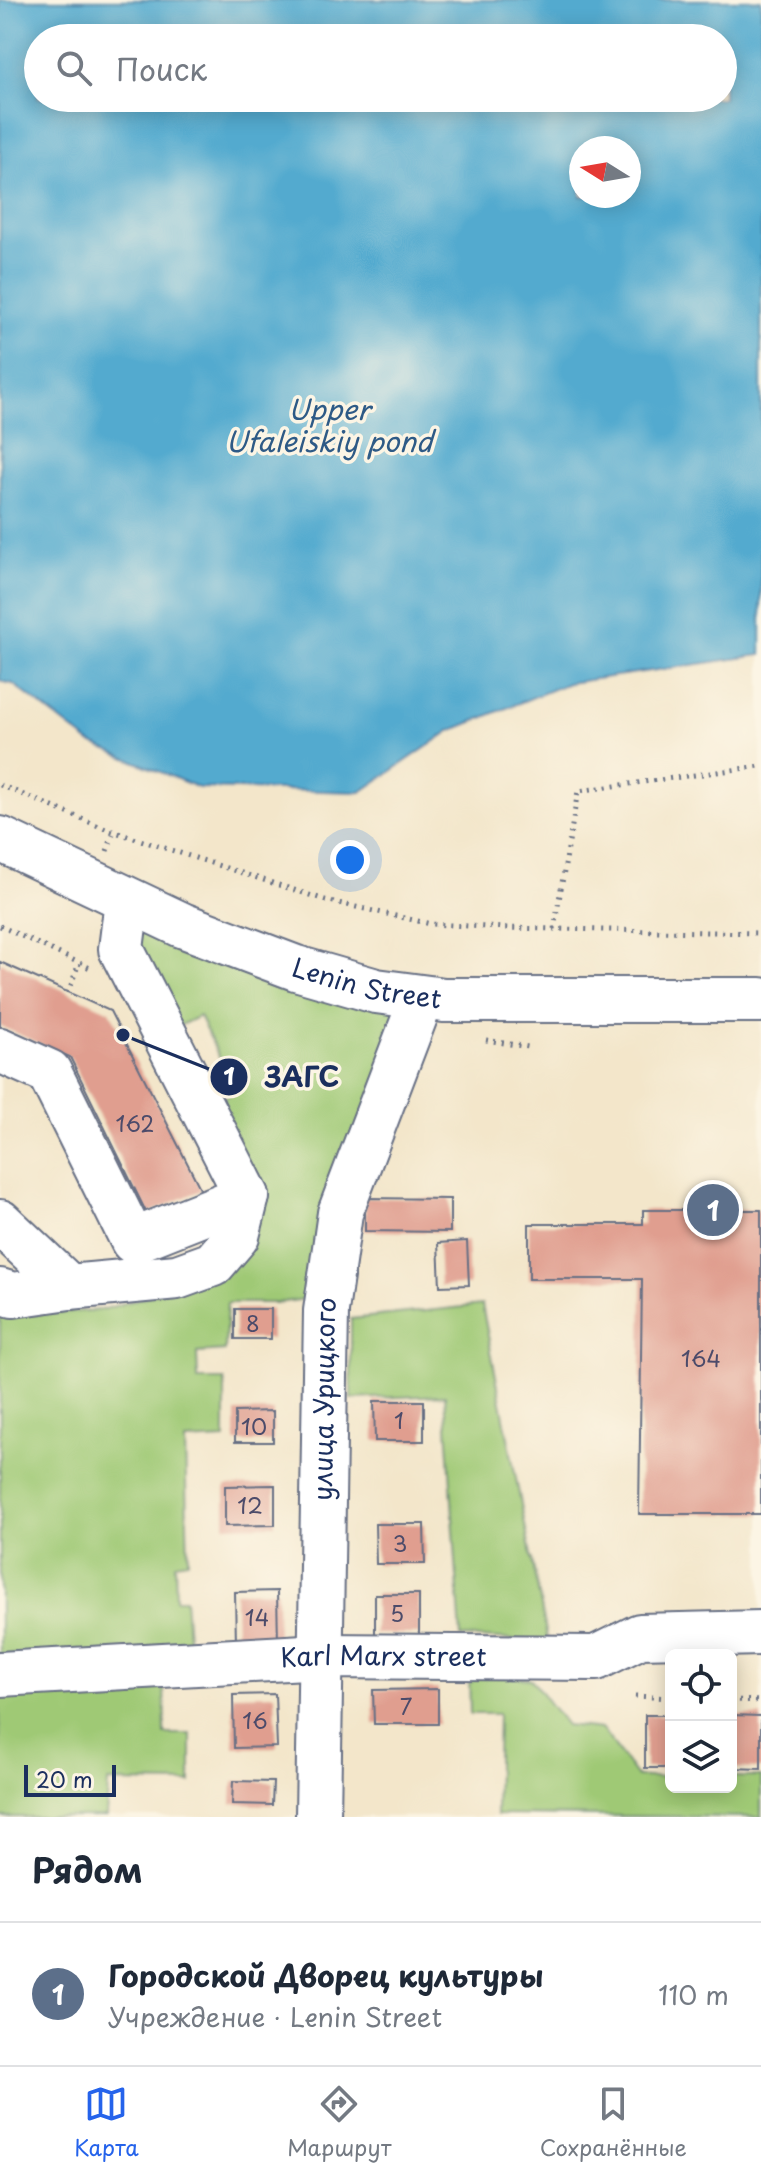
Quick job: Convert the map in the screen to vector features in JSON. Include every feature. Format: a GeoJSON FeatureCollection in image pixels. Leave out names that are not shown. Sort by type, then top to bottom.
{"type":"FeatureCollection","features":[{"type":"Feature","properties":{"kind":"street","name":"Lenin Street"},"geometry":{"type":"LineString","coordinates":[[0,839],[94,882],[127,901],[296,968],[376,991],[444,1000],[761,1000]]}},
{"type":"Feature","properties":{"kind":"street"},"geometry":{"type":"LineString","coordinates":[[0,1291],[13,1295],[177,1277],[213,1264],[237,1236],[247,1196],[121,949],[127,901]]}},
{"type":"Feature","properties":{"kind":"street","name":"улица Урицкого"},"geometry":{"type":"LineString","coordinates":[[318,1817],[323,1656],[326,1311],[340,1213],[422,998]]}},
{"type":"Feature","properties":{"kind":"street"},"geometry":{"type":"LineString","coordinates":[[0,1050],[49,1072],[133,1241],[247,1196]]}},
{"type":"Feature","properties":{"kind":"street"},"geometry":{"type":"LineString","coordinates":[[0,1222],[69,1287]]}},
{"type":"Feature","properties":{"kind":"street","name":"Karl Marx street"},"geometry":{"type":"LineString","coordinates":[[0,1674],[323,1656],[596,1658],[640,1636],[761,1633]]}},
{"type":"Feature","properties":{"kind":"path"},"geometry":{"type":"LineString","coordinates":[[554,929],[578,791],[761,766]]}},
{"type":"Feature","properties":{"kind":"path"},"geometry":{"type":"LineString","coordinates":[[0,785],[114,832],[325,900],[431,924],[761,933]]}},
{"type":"Feature","properties":{"kind":"path"},"geometry":{"type":"LineString","coordinates":[[68,993],[79,963]]}},
{"type":"Feature","properties":{"kind":"path"},"geometry":{"type":"LineString","coordinates":[[635,1696],[665,1698]]}},
{"type":"Feature","properties":{"kind":"path"},"geometry":{"type":"LineString","coordinates":[[737,1700],[761,1701]]}},
{"type":"Feature","properties":{"kind":"green space"},"geometry":{"type":"Polygon","coordinates":[[[143,923],[403,1012],[312,1298],[277,1303],[227,1303],[225,1351],[197,1353],[198,1380],[225,1380],[225,1439],[185,1441],[188,1561],[175,1563],[176,1599],[185,1599],[189,1651],[0,1655],[0,1306],[24,1315],[102,1310],[229,1271],[214,1104],[236,1091],[199,1016],[175,1028],[135,954],[143,923]]]}},
{"type":"Feature","properties":{"kind":"green space"},"geometry":{"type":"Polygon","coordinates":[[[482,1305],[548,1642],[461,1637],[445,1395],[351,1399],[351,1319],[482,1305]]]}},
{"type":"Feature","properties":{"kind":"green space"},"geometry":{"type":"Polygon","coordinates":[[[469,1672],[531,1679],[566,1725],[602,1729],[637,1777],[665,1777],[665,1793],[737,1793],[737,1777],[761,1777],[761,1817],[496,1815],[498,1714],[470,1714],[469,1672]]]}},
{"type":"Feature","properties":{"kind":"green space"},"geometry":{"type":"Polygon","coordinates":[[[164,1679],[165,1734],[191,1734],[191,1783],[108,1782],[106,1817],[0,1817],[0,1694],[164,1679]]]}},
{"type":"Feature","properties":{"kind":"water","name":"Upper Ufaleiskiy pond"},"geometry":{"type":"Polygon","coordinates":[[[0,0],[761,0],[761,655],[568,683],[450,731],[361,792],[199,788],[90,743],[13,684],[0,681],[0,0]]]}},
{"type":"Feature","properties":{"kind":"building"},"geometry":{"type":"Polygon","coordinates":[[[0,962],[110,1011],[201,1190],[147,1214],[70,1057],[0,1026],[0,962]]]}},
{"type":"Feature","properties":{"kind":"building"},"geometry":{"type":"Polygon","coordinates":[[[365,1198],[450,1199],[450,1232],[365,1231],[365,1198]]]}},
{"type":"Feature","properties":{"kind":"building"},"geometry":{"type":"Polygon","coordinates":[[[643,1210],[761,1210],[761,1514],[639,1514],[642,1279],[529,1279],[529,1224],[643,1224],[643,1210]]]}},
{"type":"Feature","properties":{"kind":"building"},"geometry":{"type":"Polygon","coordinates":[[[467,1241],[469,1285],[440,1286],[438,1243],[467,1241]]]}},
{"type":"Feature","properties":{"kind":"building"},"geometry":{"type":"Polygon","coordinates":[[[235,1309],[271,1309],[271,1339],[235,1339],[235,1309]]]}},
{"type":"Feature","properties":{"kind":"building"},"geometry":{"type":"Polygon","coordinates":[[[374,1401],[424,1401],[424,1441],[375,1441],[374,1401]]]}},
{"type":"Feature","properties":{"kind":"building"},"geometry":{"type":"Polygon","coordinates":[[[273,1411],[273,1442],[235,1442],[235,1412],[273,1411]]]}},
{"type":"Feature","properties":{"kind":"building"},"geometry":{"type":"Polygon","coordinates":[[[275,1485],[275,1525],[225,1526],[225,1486],[275,1485]]]}},
{"type":"Feature","properties":{"kind":"building"},"geometry":{"type":"Polygon","coordinates":[[[375,1524],[424,1524],[425,1564],[376,1564],[375,1524]]]}},
{"type":"Feature","properties":{"kind":"building"},"geometry":{"type":"Polygon","coordinates":[[[277,1591],[278,1644],[236,1645],[235,1592],[277,1591]]]}},
{"type":"Feature","properties":{"kind":"building"},"geometry":{"type":"Polygon","coordinates":[[[375,1594],[419,1594],[419,1634],[375,1634],[375,1594]]]}},
{"type":"Feature","properties":{"kind":"building"},"geometry":{"type":"Polygon","coordinates":[[[438,1689],[438,1724],[374,1724],[373,1690],[438,1689]]]}},
{"type":"Feature","properties":{"kind":"building"},"geometry":{"type":"Polygon","coordinates":[[[275,1694],[277,1747],[234,1748],[233,1695],[275,1694]]]}},
{"type":"Feature","properties":{"kind":"building"},"geometry":{"type":"Polygon","coordinates":[[[645,1715],[665,1715],[665,1768],[645,1768],[645,1715]]]}},
{"type":"Feature","properties":{"kind":"building"},"geometry":{"type":"Polygon","coordinates":[[[737,1715],[761,1716],[761,1769],[737,1768],[737,1715]]]}},
{"type":"Feature","properties":{"kind":"building"},"geometry":{"type":"Polygon","coordinates":[[[233,1781],[273,1782],[272,1805],[232,1804],[233,1781]]]}},
{"type":"Feature","properties":{"kind":"place","name":"ЗАГС"},"geometry":{"type":"Point","coordinates":[123,1035]}},
{"type":"Feature","properties":{"kind":"place","name":"Городской Дворец культуры"},"geometry":{"type":"Point","coordinates":[713,1210]}}]}
